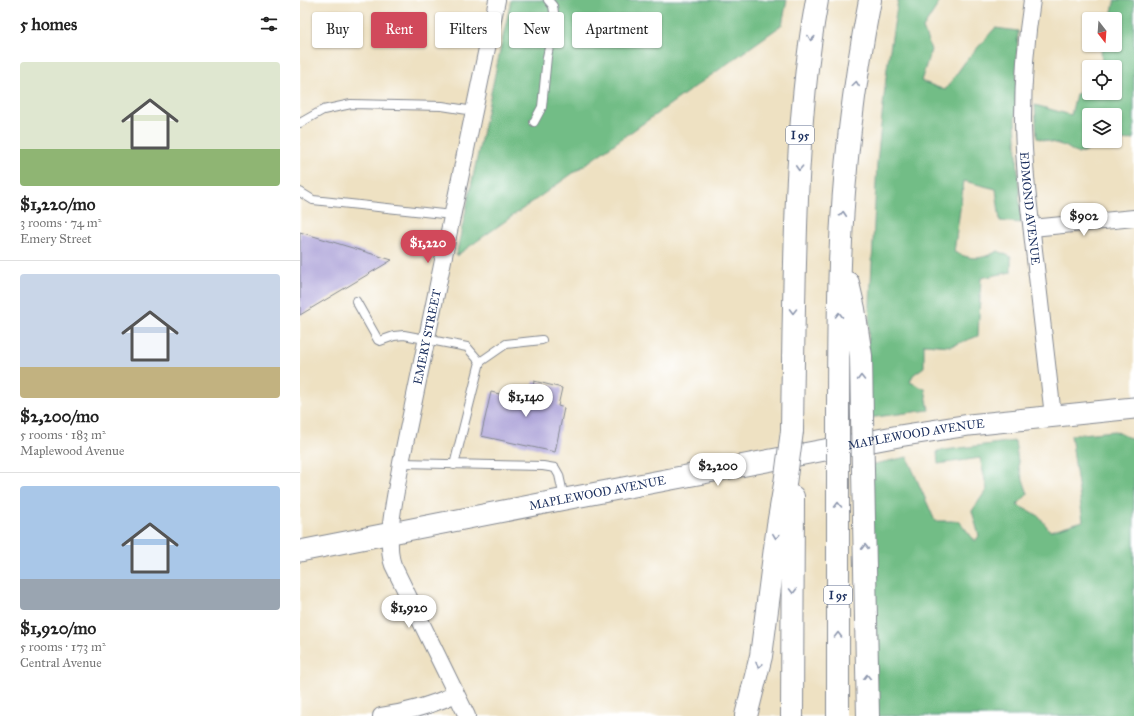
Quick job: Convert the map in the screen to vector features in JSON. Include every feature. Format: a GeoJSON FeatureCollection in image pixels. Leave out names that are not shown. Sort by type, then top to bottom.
{"type":"FeatureCollection","features":[{"type":"Feature","properties":{"kind":"highway","name":"I 95"},"geometry":{"type":"LineString","coordinates":[[792,716],[789,483],[792,431],[792,335],[794,272],[800,131],[806,71],[818,0]]}},
{"type":"Feature","properties":{"kind":"highway","name":"I 95"},"geometry":{"type":"LineString","coordinates":[[838,716],[838,422],[841,253],[846,173],[856,85],[870,0]]}},
{"type":"Feature","properties":{"kind":"highway"},"geometry":{"type":"LineString","coordinates":[[841,253],[854,309],[861,356],[868,716]]}},
{"type":"Feature","properties":{"kind":"highway"},"geometry":{"type":"LineString","coordinates":[[746,716],[761,656],[778,525],[789,483]]}},
{"type":"Feature","properties":{"kind":"street","name":"EMERY STREET"},"geometry":{"type":"LineString","coordinates":[[467,716],[393,565],[390,557],[390,533],[401,463],[497,0]]}},
{"type":"Feature","properties":{"kind":"street","name":"EDMOND AVENUE"},"geometry":{"type":"LineString","coordinates":[[1032,0],[1025,73],[1023,119],[1027,189],[1053,416]]}},
{"type":"Feature","properties":{"kind":"street"},"geometry":{"type":"LineString","coordinates":[[1032,228],[1134,218]]}},
{"type":"Feature","properties":{"kind":"street","name":"MAPLEWOOD AVENUE"},"geometry":{"type":"LineString","coordinates":[[300,551],[564,499],[899,436],[969,425],[1134,408]]}},
{"type":"Feature","properties":{"kind":"street"},"geometry":{"type":"LineString","coordinates":[[381,716],[410,712],[456,694]]}},
{"type":"Feature","properties":{"kind":"lane"},"geometry":{"type":"LineString","coordinates":[[534,122],[542,107],[547,57],[555,19],[553,6],[548,0]]}},
{"type":"Feature","properties":{"kind":"lane"},"geometry":{"type":"LineString","coordinates":[[300,123],[323,110],[351,104],[442,106],[474,111]]}},
{"type":"Feature","properties":{"kind":"lane"},"geometry":{"type":"LineString","coordinates":[[300,192],[313,200],[452,215]]}},
{"type":"Feature","properties":{"kind":"lane"},"geometry":{"type":"LineString","coordinates":[[356,301],[378,340],[380,341],[394,336],[404,335],[467,347],[480,362]]}},
{"type":"Feature","properties":{"kind":"lane"},"geometry":{"type":"LineString","coordinates":[[454,465],[480,362],[506,344],[542,340]]}},
{"type":"Feature","properties":{"kind":"lane"},"geometry":{"type":"LineString","coordinates":[[401,463],[543,466],[555,468],[559,474],[564,499]]}},
{"type":"Feature","properties":{"kind":"green space"},"geometry":{"type":"Polygon","coordinates":[[[511,0],[787,0],[782,25],[456,256],[511,0]]]}},
{"type":"Feature","properties":{"kind":"green space"},"geometry":{"type":"Polygon","coordinates":[[[898,0],[939,0],[939,3],[923,28],[931,50],[921,81],[945,90],[965,62],[995,28],[1018,31],[1015,121],[1021,223],[1000,221],[996,189],[964,181],[954,252],[971,258],[976,258],[998,251],[1011,257],[1011,272],[981,278],[978,336],[951,346],[924,344],[924,367],[913,375],[910,382],[925,389],[929,410],[868,418],[868,343],[877,163],[887,68],[898,0]]]}},
{"type":"Feature","properties":{"kind":"green space"},"geometry":{"type":"Polygon","coordinates":[[[1115,0],[1134,0],[1134,139],[1122,141],[1122,108],[1082,108],[1082,148],[1094,148],[1078,154],[1065,146],[1037,138],[1035,105],[1071,115],[1076,94],[1082,92],[1082,100],[1122,100],[1122,60],[1102,60],[1101,52],[1122,52],[1122,12],[1112,12],[1115,0]]]}},
{"type":"Feature","properties":{"kind":"green space"},"geometry":{"type":"Polygon","coordinates":[[[1115,431],[1134,440],[1134,716],[877,716],[870,465],[907,457],[935,521],[959,521],[975,541],[979,536],[972,511],[987,489],[980,458],[938,464],[937,451],[1015,441],[1019,468],[1028,494],[1017,505],[1039,516],[1050,531],[1083,521],[1071,435],[1115,431]]]}},
{"type":"Feature","properties":{"kind":"building"},"geometry":{"type":"Polygon","coordinates":[[[300,232],[392,260],[300,315],[300,232]]]}},
{"type":"Feature","properties":{"kind":"building"},"geometry":{"type":"Polygon","coordinates":[[[534,381],[562,388],[558,406],[564,408],[555,452],[481,436],[491,392],[530,401],[534,381]]]}}]}
